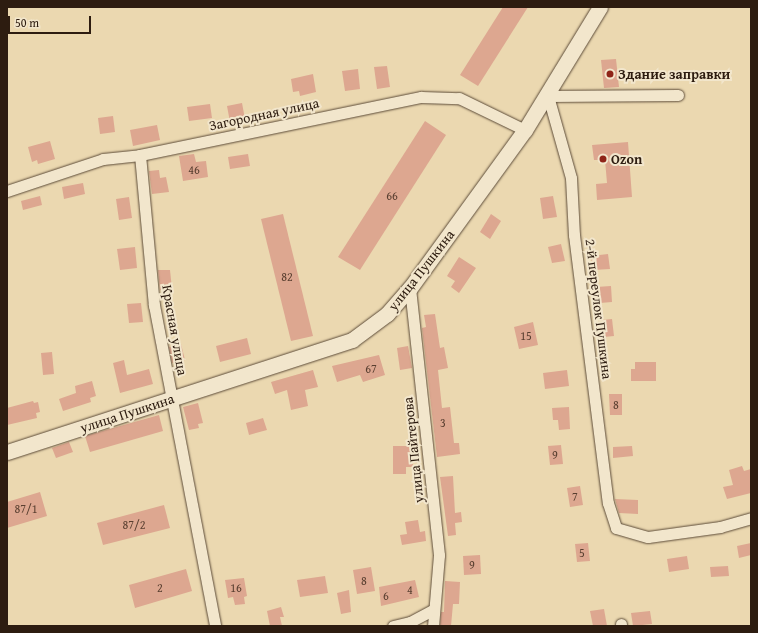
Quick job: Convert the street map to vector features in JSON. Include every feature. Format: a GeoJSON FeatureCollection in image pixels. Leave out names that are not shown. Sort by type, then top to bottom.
{"type":"FeatureCollection","features":[{"type":"Feature","properties":{"kind":"main road","name":"улица Пушкина"},"geometry":{"type":"LineString","coordinates":[[7,452],[352,340],[387,314],[410,288],[525,130],[548,96],[600,7]]}},
{"type":"Feature","properties":{"kind":"street"},"geometry":{"type":"LineString","coordinates":[[548,96],[678,95]]}},
{"type":"Feature","properties":{"kind":"street","name":"2-й переулок Пушкина"},"geometry":{"type":"LineString","coordinates":[[548,96],[571,178],[574,235],[607,495],[616,528],[648,537],[720,527],[751,518]]}},
{"type":"Feature","properties":{"kind":"street","name":"Загородная улица"},"geometry":{"type":"LineString","coordinates":[[7,191],[103,160],[140,155],[421,97],[459,98],[525,130]]}},
{"type":"Feature","properties":{"kind":"street","name":"Красная улица"},"geometry":{"type":"LineString","coordinates":[[140,155],[154,305],[215,626]]}},
{"type":"Feature","properties":{"kind":"street","name":"улица Пайтерова"},"geometry":{"type":"LineString","coordinates":[[410,288],[439,555],[433,626]]}},
{"type":"Feature","properties":{"kind":"street"},"geometry":{"type":"LineString","coordinates":[[393,626],[410,622],[434,608]]}},
{"type":"Feature","properties":{"kind":"building"},"geometry":{"type":"Polygon","coordinates":[[[503,7],[528,7],[478,86],[460,75],[503,7]]]}},
{"type":"Feature","properties":{"kind":"building","name":"Здание заправки"},"geometry":{"type":"Polygon","coordinates":[[[616,59],[619,87],[604,88],[601,60],[616,59]]]}},
{"type":"Feature","properties":{"kind":"building"},"geometry":{"type":"Polygon","coordinates":[[[387,66],[390,87],[377,89],[374,67],[387,66]]]}},
{"type":"Feature","properties":{"kind":"building"},"geometry":{"type":"Polygon","coordinates":[[[358,69],[360,89],[345,91],[342,71],[358,69]]]}},
{"type":"Feature","properties":{"kind":"building"},"geometry":{"type":"Polygon","coordinates":[[[313,74],[316,92],[300,96],[299,91],[293,92],[291,79],[313,74]]]}},
{"type":"Feature","properties":{"kind":"building"},"geometry":{"type":"Polygon","coordinates":[[[242,103],[245,119],[230,122],[227,106],[242,103]]]}},
{"type":"Feature","properties":{"kind":"building"},"geometry":{"type":"Polygon","coordinates":[[[210,104],[212,118],[189,121],[187,107],[210,104]]]}},
{"type":"Feature","properties":{"kind":"building"},"geometry":{"type":"Polygon","coordinates":[[[113,116],[115,132],[100,134],[98,118],[113,116]]]}},
{"type":"Feature","properties":{"kind":"building"},"geometry":{"type":"Polygon","coordinates":[[[425,121],[446,135],[360,270],[338,257],[425,121]]]}},
{"type":"Feature","properties":{"kind":"building"},"geometry":{"type":"Polygon","coordinates":[[[157,125],[160,140],[133,146],[130,130],[157,125]]]}},
{"type":"Feature","properties":{"kind":"building"},"geometry":{"type":"Polygon","coordinates":[[[50,141],[55,159],[38,164],[37,160],[32,162],[28,147],[50,141]]]}},
{"type":"Feature","properties":{"kind":"building"},"geometry":{"type":"Polygon","coordinates":[[[628,142],[632,197],[597,200],[596,184],[607,183],[605,160],[594,160],[592,145],[628,142]]]}},
{"type":"Feature","properties":{"kind":"building"},"geometry":{"type":"Polygon","coordinates":[[[194,154],[196,162],[206,161],[208,177],[183,181],[179,156],[194,154]]]}},
{"type":"Feature","properties":{"kind":"building"},"geometry":{"type":"Polygon","coordinates":[[[248,154],[250,166],[230,169],[228,157],[248,154]]]}},
{"type":"Feature","properties":{"kind":"building"},"geometry":{"type":"Polygon","coordinates":[[[159,170],[160,178],[166,177],[169,192],[152,194],[149,171],[159,170]]]}},
{"type":"Feature","properties":{"kind":"building"},"geometry":{"type":"Polygon","coordinates":[[[83,183],[85,194],[64,199],[62,187],[83,183]]]}},
{"type":"Feature","properties":{"kind":"building"},"geometry":{"type":"Polygon","coordinates":[[[40,196],[42,205],[23,210],[21,201],[40,196]]]}},
{"type":"Feature","properties":{"kind":"building"},"geometry":{"type":"Polygon","coordinates":[[[553,196],[557,217],[543,219],[540,198],[553,196]]]}},
{"type":"Feature","properties":{"kind":"building"},"geometry":{"type":"Polygon","coordinates":[[[129,197],[132,218],[119,220],[116,199],[129,197]]]}},
{"type":"Feature","properties":{"kind":"building"},"geometry":{"type":"Polygon","coordinates":[[[283,214],[313,336],[291,341],[261,219],[283,214]]]}},
{"type":"Feature","properties":{"kind":"building"},"geometry":{"type":"Polygon","coordinates":[[[491,214],[501,221],[490,239],[480,232],[491,214]]]}},
{"type":"Feature","properties":{"kind":"building"},"geometry":{"type":"Polygon","coordinates":[[[561,244],[565,261],[552,263],[548,247],[561,244]]]}},
{"type":"Feature","properties":{"kind":"building"},"geometry":{"type":"Polygon","coordinates":[[[135,247],[137,268],[120,270],[117,249],[135,247]]]}},
{"type":"Feature","properties":{"kind":"building"},"geometry":{"type":"Polygon","coordinates":[[[608,254],[610,269],[593,270],[591,256],[608,254]]]}},
{"type":"Feature","properties":{"kind":"building"},"geometry":{"type":"Polygon","coordinates":[[[459,257],[476,268],[459,293],[451,287],[455,281],[447,276],[459,257]]]}},
{"type":"Feature","properties":{"kind":"building"},"geometry":{"type":"Polygon","coordinates":[[[158,270],[170,270],[172,289],[160,290],[158,270]]]}},
{"type":"Feature","properties":{"kind":"building"},"geometry":{"type":"Polygon","coordinates":[[[611,286],[612,302],[600,303],[600,295],[596,296],[596,287],[611,286]]]}},
{"type":"Feature","properties":{"kind":"building"},"geometry":{"type":"Polygon","coordinates":[[[141,303],[143,322],[129,323],[127,304],[141,303]]]}},
{"type":"Feature","properties":{"kind":"building"},"geometry":{"type":"Polygon","coordinates":[[[435,314],[440,348],[444,347],[448,368],[438,370],[442,408],[450,407],[454,443],[459,443],[460,454],[437,457],[422,328],[426,327],[424,315],[435,314]]]}},
{"type":"Feature","properties":{"kind":"building"},"geometry":{"type":"Polygon","coordinates":[[[612,319],[614,336],[604,337],[602,320],[612,319]]]}},
{"type":"Feature","properties":{"kind":"building"},"geometry":{"type":"Polygon","coordinates":[[[533,322],[538,345],[519,349],[514,327],[533,322]]]}},
{"type":"Feature","properties":{"kind":"building"},"geometry":{"type":"Polygon","coordinates":[[[247,338],[251,354],[220,362],[216,346],[247,338]]]}},
{"type":"Feature","properties":{"kind":"building"},"geometry":{"type":"Polygon","coordinates":[[[181,344],[185,360],[172,363],[169,347],[181,344]]]}},
{"type":"Feature","properties":{"kind":"building"},"geometry":{"type":"Polygon","coordinates":[[[408,346],[412,368],[400,370],[397,348],[408,346]]]}},
{"type":"Feature","properties":{"kind":"building"},"geometry":{"type":"Polygon","coordinates":[[[52,352],[54,374],[43,375],[41,353],[52,352]]]}},
{"type":"Feature","properties":{"kind":"building"},"geometry":{"type":"Polygon","coordinates":[[[379,355],[385,375],[363,382],[360,375],[337,382],[332,366],[379,355]]]}},
{"type":"Feature","properties":{"kind":"building"},"geometry":{"type":"Polygon","coordinates":[[[124,360],[127,375],[149,369],[153,384],[120,393],[113,363],[124,360]]]}},
{"type":"Feature","properties":{"kind":"building"},"geometry":{"type":"Polygon","coordinates":[[[635,362],[656,362],[656,381],[631,381],[631,369],[635,369],[635,362]]]}},
{"type":"Feature","properties":{"kind":"building"},"geometry":{"type":"Polygon","coordinates":[[[313,370],[318,387],[305,390],[308,406],[291,410],[287,390],[275,394],[271,382],[313,370]]]}},
{"type":"Feature","properties":{"kind":"building"},"geometry":{"type":"Polygon","coordinates":[[[567,370],[569,386],[545,389],[543,373],[567,370]]]}},
{"type":"Feature","properties":{"kind":"building"},"geometry":{"type":"Polygon","coordinates":[[[92,381],[96,396],[90,398],[91,402],[63,411],[59,399],[76,393],[75,386],[92,381]]]}},
{"type":"Feature","properties":{"kind":"building"},"geometry":{"type":"Polygon","coordinates":[[[609,394],[622,394],[622,415],[610,415],[609,394]]]}},
{"type":"Feature","properties":{"kind":"building"},"geometry":{"type":"Polygon","coordinates":[[[33,401],[34,403],[38,402],[40,412],[36,413],[37,418],[7,425],[7,408],[33,401]]]}},
{"type":"Feature","properties":{"kind":"building"},"geometry":{"type":"Polygon","coordinates":[[[198,403],[203,423],[198,424],[199,428],[189,430],[183,407],[198,403]]]}},
{"type":"Feature","properties":{"kind":"building"},"geometry":{"type":"Polygon","coordinates":[[[569,407],[570,429],[559,430],[558,420],[553,420],[552,408],[569,407]]]}},
{"type":"Feature","properties":{"kind":"building"},"geometry":{"type":"Polygon","coordinates":[[[159,415],[163,431],[90,452],[85,436],[159,415]]]}},
{"type":"Feature","properties":{"kind":"building"},"geometry":{"type":"Polygon","coordinates":[[[263,418],[267,430],[249,435],[246,423],[263,418]]]}},
{"type":"Feature","properties":{"kind":"building"},"geometry":{"type":"Polygon","coordinates":[[[69,442],[73,452],[56,458],[52,448],[69,442]]]}},
{"type":"Feature","properties":{"kind":"building"},"geometry":{"type":"Polygon","coordinates":[[[561,445],[563,464],[550,465],[548,446],[561,445]]]}},
{"type":"Feature","properties":{"kind":"building"},"geometry":{"type":"Polygon","coordinates":[[[393,446],[410,446],[410,454],[417,454],[417,463],[413,463],[413,467],[406,467],[406,474],[393,474],[393,446]]]}},
{"type":"Feature","properties":{"kind":"building"},"geometry":{"type":"Polygon","coordinates":[[[632,446],[633,456],[613,458],[613,447],[632,446]]]}},
{"type":"Feature","properties":{"kind":"building"},"geometry":{"type":"Polygon","coordinates":[[[742,466],[744,471],[751,469],[751,493],[727,499],[723,487],[733,485],[729,470],[742,466]]]}},
{"type":"Feature","properties":{"kind":"building"},"geometry":{"type":"Polygon","coordinates":[[[453,476],[455,513],[461,512],[462,522],[455,523],[456,535],[448,536],[440,477],[453,476]]]}},
{"type":"Feature","properties":{"kind":"building"},"geometry":{"type":"Polygon","coordinates":[[[580,486],[583,505],[570,507],[567,488],[580,486]]]}},
{"type":"Feature","properties":{"kind":"building"},"geometry":{"type":"Polygon","coordinates":[[[40,492],[47,516],[7,528],[7,502],[40,492]]]}},
{"type":"Feature","properties":{"kind":"building"},"geometry":{"type":"Polygon","coordinates":[[[615,499],[638,500],[638,514],[619,513],[615,499]]]}},
{"type":"Feature","properties":{"kind":"building"},"geometry":{"type":"Polygon","coordinates":[[[164,505],[170,528],[103,545],[97,523],[164,505]]]}},
{"type":"Feature","properties":{"kind":"building"},"geometry":{"type":"Polygon","coordinates":[[[418,520],[420,532],[425,531],[426,541],[402,545],[400,535],[407,534],[405,522],[418,520]]]}},
{"type":"Feature","properties":{"kind":"building"},"geometry":{"type":"Polygon","coordinates":[[[588,543],[590,561],[577,562],[575,544],[588,543]]]}},
{"type":"Feature","properties":{"kind":"building"},"geometry":{"type":"Polygon","coordinates":[[[751,543],[751,555],[739,558],[737,546],[751,543]]]}},
{"type":"Feature","properties":{"kind":"building"},"geometry":{"type":"Polygon","coordinates":[[[480,555],[481,574],[464,575],[463,556],[480,555]]]}},
{"type":"Feature","properties":{"kind":"building"},"geometry":{"type":"Polygon","coordinates":[[[687,556],[689,569],[669,572],[667,559],[687,556]]]}},
{"type":"Feature","properties":{"kind":"building"},"geometry":{"type":"Polygon","coordinates":[[[728,566],[729,576],[711,577],[710,567],[728,566]]]}},
{"type":"Feature","properties":{"kind":"building"},"geometry":{"type":"Polygon","coordinates":[[[371,567],[375,591],[357,594],[353,570],[371,567]]]}},
{"type":"Feature","properties":{"kind":"building"},"geometry":{"type":"Polygon","coordinates":[[[186,569],[192,591],[135,608],[129,585],[186,569]]]}},
{"type":"Feature","properties":{"kind":"building"},"geometry":{"type":"Polygon","coordinates":[[[325,576],[328,593],[300,597],[297,580],[325,576]]]}},
{"type":"Feature","properties":{"kind":"building"},"geometry":{"type":"Polygon","coordinates":[[[244,578],[247,596],[244,597],[245,604],[235,605],[233,597],[228,598],[225,580],[244,578]]]}},
{"type":"Feature","properties":{"kind":"building"},"geometry":{"type":"Polygon","coordinates":[[[415,580],[419,597],[381,606],[379,587],[415,580]]]}},
{"type":"Feature","properties":{"kind":"building"},"geometry":{"type":"Polygon","coordinates":[[[445,581],[460,582],[459,604],[453,604],[451,626],[440,626],[441,612],[444,612],[445,581]]]}},
{"type":"Feature","properties":{"kind":"building"},"geometry":{"type":"Polygon","coordinates":[[[349,590],[351,612],[341,614],[337,593],[349,590]]]}},
{"type":"Feature","properties":{"kind":"building"},"geometry":{"type":"Polygon","coordinates":[[[281,607],[284,617],[280,617],[282,626],[270,626],[267,611],[281,607]]]}},
{"type":"Feature","properties":{"kind":"building"},"geometry":{"type":"Polygon","coordinates":[[[604,609],[607,626],[593,626],[590,611],[604,609]]]}},
{"type":"Feature","properties":{"kind":"building"},"geometry":{"type":"Polygon","coordinates":[[[650,611],[652,624],[633,626],[631,613],[650,611]]]}},
{"type":"Feature","properties":{"kind":"place","name":"Здание заправки"},"geometry":{"type":"Point","coordinates":[610,74]}},
{"type":"Feature","properties":{"kind":"place","name":"Ozon"},"geometry":{"type":"Point","coordinates":[603,159]}}]}
